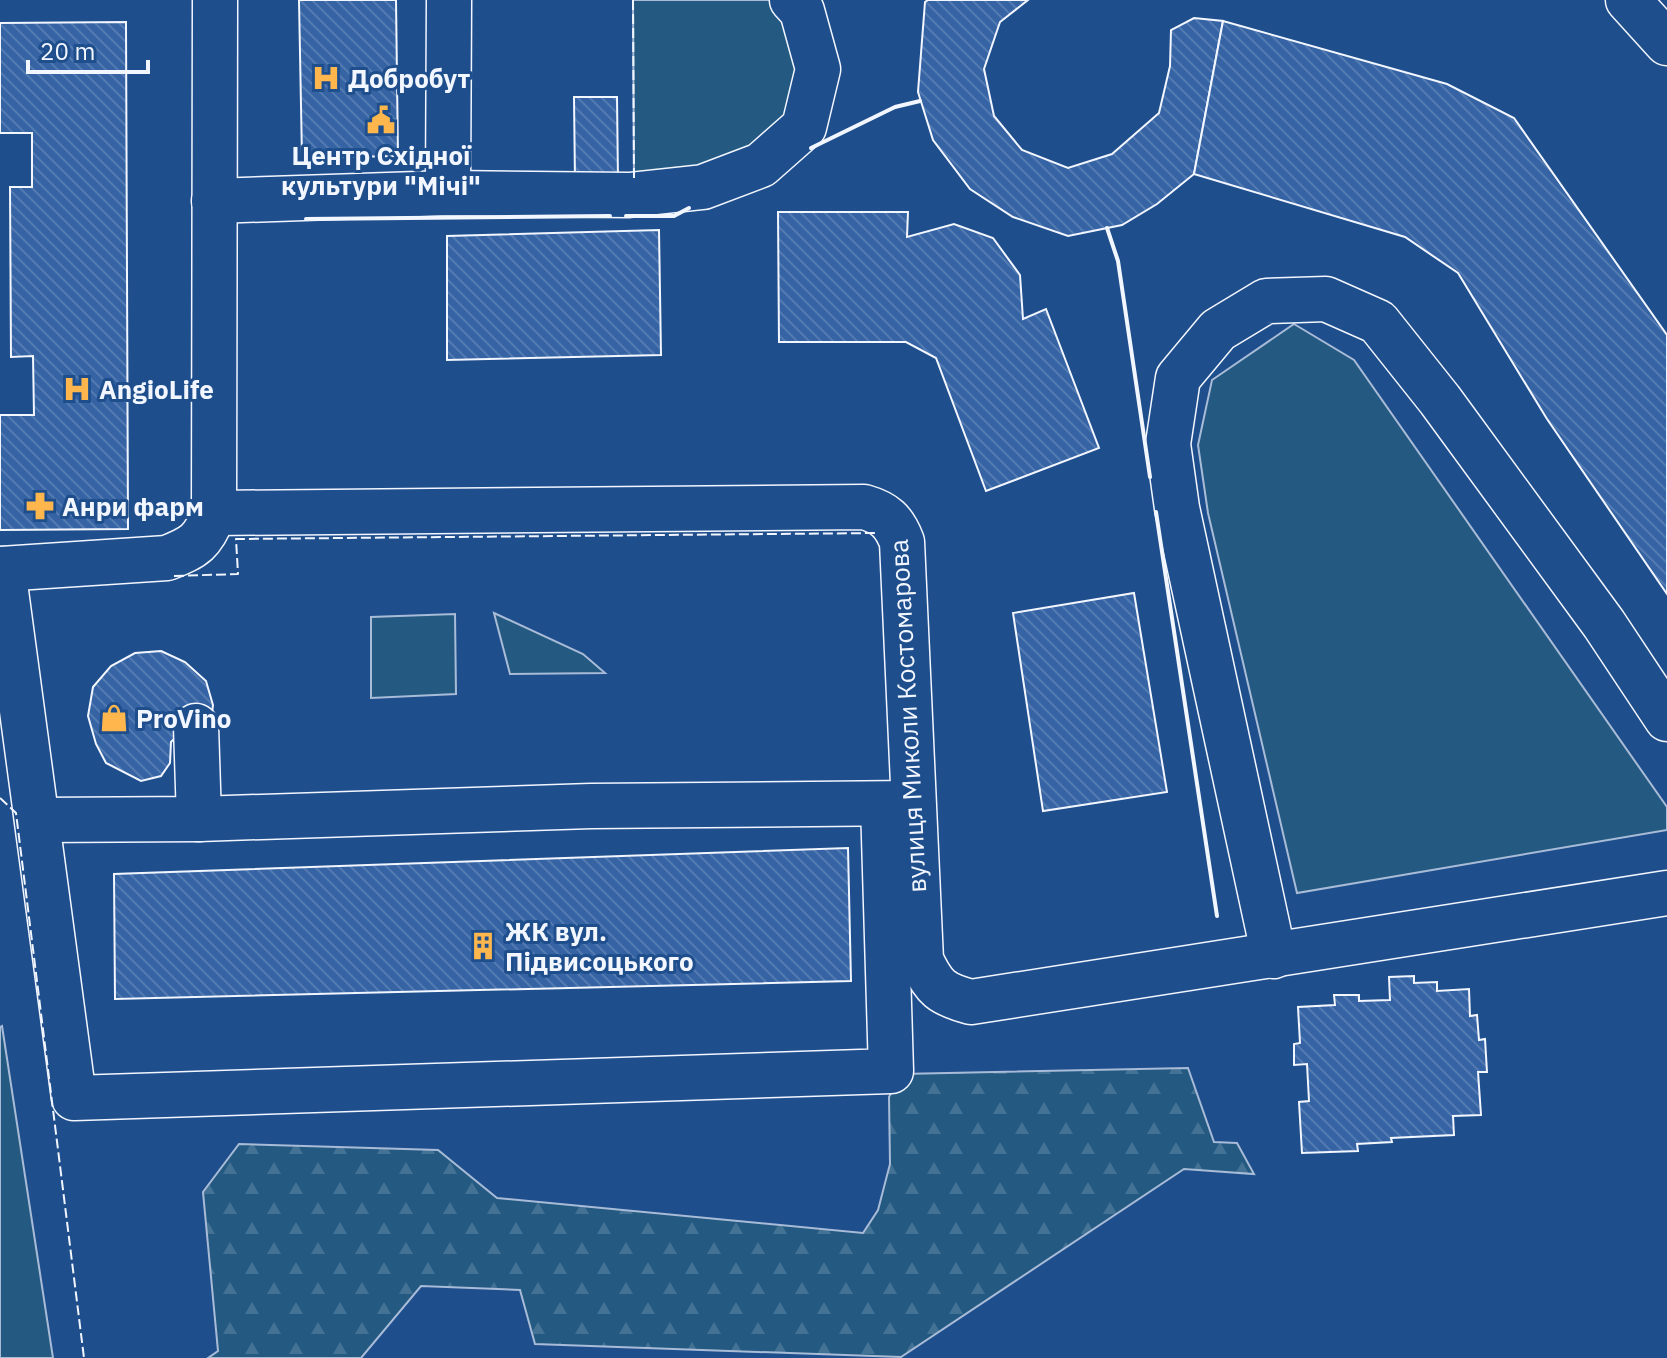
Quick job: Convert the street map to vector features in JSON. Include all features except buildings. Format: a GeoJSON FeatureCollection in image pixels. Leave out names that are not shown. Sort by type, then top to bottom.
{"type":"FeatureCollection","features":[{"type":"Feature","properties":{"kind":"street"},"geometry":{"type":"LineString","coordinates":[[39,820],[199,819],[544,807],[898,804],[891,1071],[74,1098],[39,820],[2,569],[167,558],[191,548],[206,534],[214,513],[215,0]]}},
{"type":"Feature","properties":{"kind":"street"},"geometry":{"type":"LineString","coordinates":[[448,193],[449,0]]}},
{"type":"Feature","properties":{"kind":"street"},"geometry":{"type":"LineString","coordinates":[[214,201],[448,193],[629,195],[703,187],[761,165],[804,127],[818,69],[802,11],[792,0]]}},
{"type":"Feature","properties":{"kind":"street"},"geometry":{"type":"LineString","coordinates":[[1628,0],[1667,43]]}},
{"type":"Feature","properties":{"kind":"street"},"geometry":{"type":"LineString","coordinates":[[1274,956],[1177,508],[1168,444],[1178,378],[1218,330],[1266,301],[1326,299],[1378,322],[1440,400],[1577,587],[1667,719]]}},
{"type":"Feature","properties":{"kind":"street","name":"вулиця Миколи Костомарова"},"geometry":{"type":"LineString","coordinates":[[214,513],[864,507],[881,512],[896,525],[902,542],[898,804],[921,960],[930,980],[946,996],[971,1002],[1667,893]]}},
{"type":"Feature","properties":{"kind":"street"},"geometry":{"type":"LineString","coordinates":[[196,726],[199,819]]}},
{"type":"Feature","properties":{"kind":"green space"},"geometry":{"type":"Polygon","coordinates":[[[633,0],[769,0],[786,17],[800,69],[790,118],[750,152],[699,170],[634,181],[633,0]]]}},
{"type":"Feature","properties":{"kind":"green space"},"geometry":{"type":"Polygon","coordinates":[[[1294,324],[1354,360],[1667,807],[1667,830],[1297,893],[1208,513],[1198,445],[1212,380],[1294,324]]]}},
{"type":"Feature","properties":{"kind":"green space"},"geometry":{"type":"Polygon","coordinates":[[[494,613],[583,654],[605,673],[510,674],[494,613]]]}},
{"type":"Feature","properties":{"kind":"green space"},"geometry":{"type":"Polygon","coordinates":[[[455,614],[456,694],[371,698],[371,617],[455,614]]]}},
{"type":"Feature","properties":{"kind":"green space"},"geometry":{"type":"Polygon","coordinates":[[[2,1026],[53,1358],[0,1358],[2,1026]]]}},
{"type":"Feature","properties":{"kind":"green space"},"geometry":{"type":"Polygon","coordinates":[[[1188,1068],[1214,1142],[1237,1143],[1254,1174],[1184,1169],[901,1357],[535,1344],[520,1290],[421,1286],[361,1358],[208,1358],[218,1351],[203,1192],[239,1144],[438,1150],[497,1198],[863,1233],[878,1210],[890,1164],[889,1097],[901,1074],[1188,1068]]]}},
{"type":"Feature","properties":{"kind":"fence"},"geometry":{"type":"LineString","coordinates":[[633,0],[634,178]]}},
{"type":"Feature","properties":{"kind":"fence"},"geometry":{"type":"LineString","coordinates":[[174,576],[238,574],[236,539],[878,533]]}},
{"type":"Feature","properties":{"kind":"fence"},"geometry":{"type":"LineString","coordinates":[[0,798],[16,813],[84,1358]]}},
{"type":"Feature","properties":{"kind":"wall"},"geometry":{"type":"LineString","coordinates":[[811,148],[895,107],[920,101]]}},
{"type":"Feature","properties":{"kind":"wall"},"geometry":{"type":"LineString","coordinates":[[626,216],[674,216],[689,208]]}},
{"type":"Feature","properties":{"kind":"wall"},"geometry":{"type":"LineString","coordinates":[[306,219],[610,216]]}},
{"type":"Feature","properties":{"kind":"wall"},"geometry":{"type":"LineString","coordinates":[[1107,228],[1118,261],[1150,477]]}},
{"type":"Feature","properties":{"kind":"wall"},"geometry":{"type":"LineString","coordinates":[[1156,512],[1217,916]]}},
{"type":"Feature","properties":{"kind":"place","name":"Добробут"},"geometry":{"type":"Point","coordinates":[326,78]}},
{"type":"Feature","properties":{"kind":"place","name":"Центр Східної культури \"Мічі\""},"geometry":{"type":"Point","coordinates":[381,120]}},
{"type":"Feature","properties":{"kind":"place","name":"AngioLife"},"geometry":{"type":"Point","coordinates":[77,389]}},
{"type":"Feature","properties":{"kind":"place","name":"Анри фарм"},"geometry":{"type":"Point","coordinates":[40,506]}},
{"type":"Feature","properties":{"kind":"place","name":"ProVino"},"geometry":{"type":"Point","coordinates":[114,718]}},
{"type":"Feature","properties":{"kind":"place","name":"ЖК вул. Підвисоцького"},"geometry":{"type":"Point","coordinates":[483,946]}}]}
